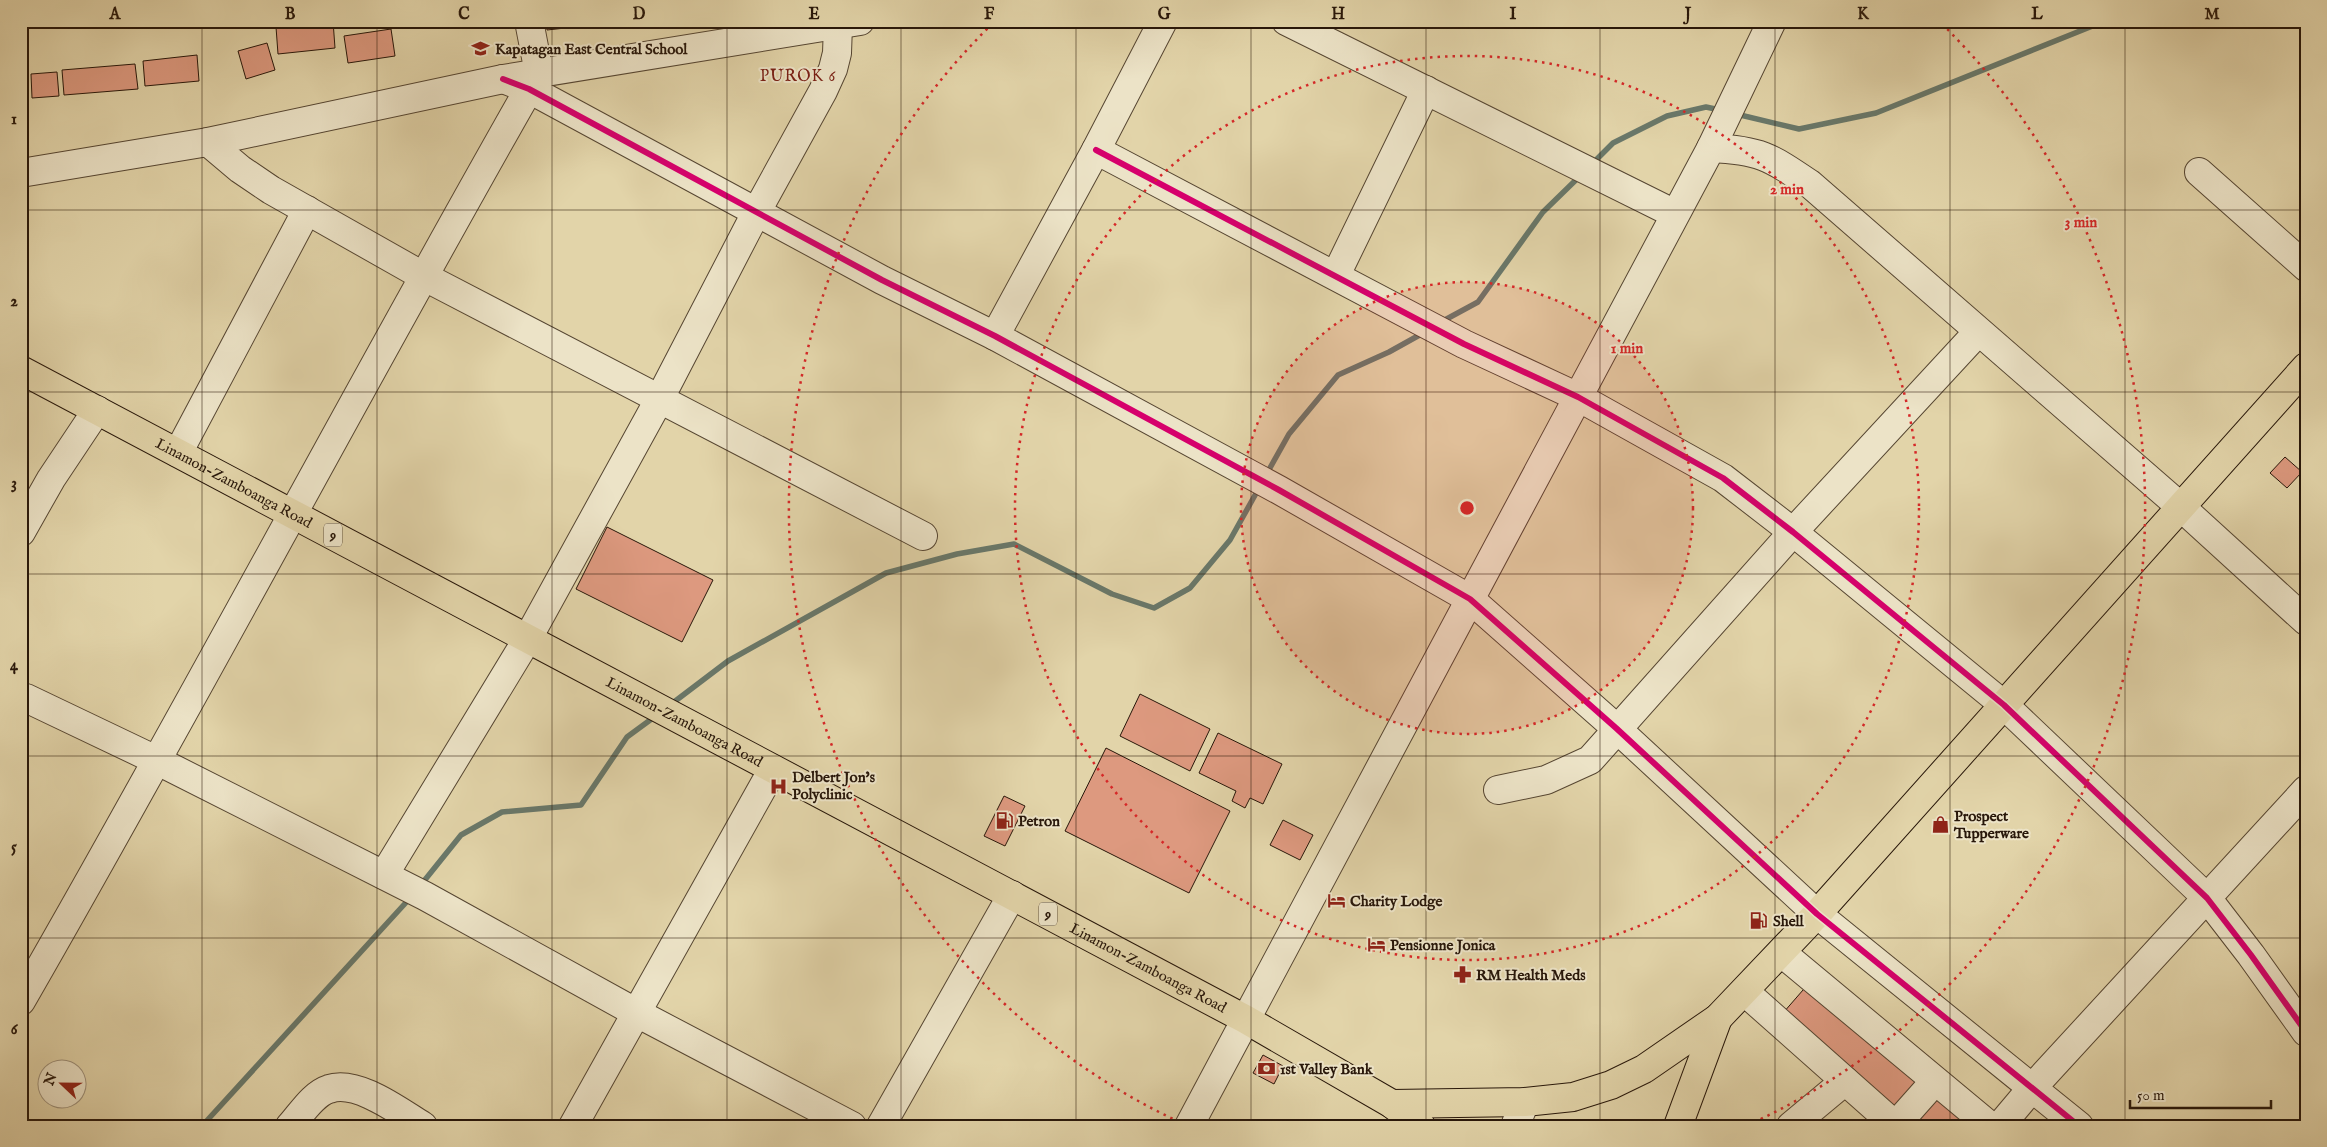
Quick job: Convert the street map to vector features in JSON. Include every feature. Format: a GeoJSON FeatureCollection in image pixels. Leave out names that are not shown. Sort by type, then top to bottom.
{"type":"FeatureCollection","features":[{"type":"Feature","properties":{"kind":"main road"},"geometry":{"type":"LineString","coordinates":[[1392,1104],[1520,1114],[1611,1085],[1644,1069],[1718,1018],[1782,953],[2182,508],[2306,367]]}},
{"type":"Feature","properties":{"kind":"main road","name":"Linamon-Zamboanga Road"},"geometry":{"type":"LineString","coordinates":[[21,370],[1245,1019],[1392,1104],[1421,1126]]}},
{"type":"Feature","properties":{"kind":"main road"},"geometry":{"type":"LineString","coordinates":[[1678,1126],[1718,1018]]}},
{"type":"Feature","properties":{"kind":"street"},"geometry":{"type":"LineString","coordinates":[[21,1001],[158,761],[423,276],[534,81],[529,21]]}},
{"type":"Feature","properties":{"kind":"street"},"geometry":{"type":"LineString","coordinates":[[995,336],[1096,150],[1163,21]]}},
{"type":"Feature","properties":{"kind":"street"},"geometry":{"type":"LineString","coordinates":[[1286,21],[1675,214]]}},
{"type":"Feature","properties":{"kind":"street"},"geometry":{"type":"LineString","coordinates":[[1188,1126],[1715,139],[1772,21]]}},
{"type":"Feature","properties":{"kind":"street"},"geometry":{"type":"LineString","coordinates":[[21,173],[208,142],[503,79],[534,81],[849,23]]}},
{"type":"Feature","properties":{"kind":"street"},"geometry":{"type":"LineString","coordinates":[[389,878],[528,638],[660,398],[833,70],[837,53],[849,23]]}},
{"type":"Feature","properties":{"kind":"street"},"geometry":{"type":"LineString","coordinates":[[534,81],[757,211],[882,280],[995,336],[1279,490],[1470,599],[1616,728],[1817,914],[2079,1126]]}},
{"type":"Feature","properties":{"kind":"street"},"geometry":{"type":"LineString","coordinates":[[1336,275],[1426,90]]}},
{"type":"Feature","properties":{"kind":"street"},"geometry":{"type":"LineString","coordinates":[[1715,139],[1757,152],[1777,161],[1810,184],[2182,508],[2306,621]]}},
{"type":"Feature","properties":{"kind":"street"},"geometry":{"type":"LineString","coordinates":[[208,142],[240,169],[271,190],[423,276],[924,536]]}},
{"type":"Feature","properties":{"kind":"street"},"geometry":{"type":"LineString","coordinates":[[1096,150],[1464,344],[1578,397],[1723,478],[2004,705],[2206,898],[2251,955],[2306,1032]]}},
{"type":"Feature","properties":{"kind":"street"},"geometry":{"type":"LineString","coordinates":[[2199,172],[2306,268]]}},
{"type":"Feature","properties":{"kind":"street"},"geometry":{"type":"LineString","coordinates":[[178,453],[308,210]]}},
{"type":"Feature","properties":{"kind":"street"},"geometry":{"type":"LineString","coordinates":[[1498,790],[1546,780],[1577,768],[1590,760],[1602,748],[1616,728],[1792,532],[1978,332]]}},
{"type":"Feature","properties":{"kind":"street"},"geometry":{"type":"LineString","coordinates":[[21,532],[51,479],[97,410]]}},
{"type":"Feature","properties":{"kind":"street"},"geometry":{"type":"LineString","coordinates":[[26,698],[158,761],[424,896],[635,1012],[852,1126]]}},
{"type":"Feature","properties":{"kind":"street"},"geometry":{"type":"LineString","coordinates":[[574,1126],[635,1012],[773,769]]}},
{"type":"Feature","properties":{"kind":"street"},"geometry":{"type":"LineString","coordinates":[[2000,1126],[2032,1088],[2306,790]]}},
{"type":"Feature","properties":{"kind":"street"},"geometry":{"type":"LineString","coordinates":[[881,1126],[1012,895]]}},
{"type":"Feature","properties":{"kind":"street"},"geometry":{"type":"LineString","coordinates":[[1782,953],[1990,1126]]}},
{"type":"Feature","properties":{"kind":"street"},"geometry":{"type":"LineString","coordinates":[[1745,992],[1896,1126],[1935,1081]]}},
{"type":"Feature","properties":{"kind":"street"},"geometry":{"type":"LineString","coordinates":[[1791,1126],[1845,1081]]}},
{"type":"Feature","properties":{"kind":"street"},"geometry":{"type":"LineString","coordinates":[[290,1126],[315,1098],[329,1089],[346,1087],[367,1093],[423,1126]]}},
{"type":"Feature","properties":{"kind":"building"},"geometry":{"type":"Polygon","coordinates":[[[333,21],[335,48],[278,54],[276,27],[333,21]]]}},
{"type":"Feature","properties":{"kind":"building"},"geometry":{"type":"Polygon","coordinates":[[[446,21],[469,21],[448,27],[446,21]]]}},
{"type":"Feature","properties":{"kind":"building"},"geometry":{"type":"Polygon","coordinates":[[[546,21],[601,21],[602,24],[547,30],[546,21]]]}},
{"type":"Feature","properties":{"kind":"building"},"geometry":{"type":"Polygon","coordinates":[[[391,29],[395,56],[348,63],[344,36],[391,29]]]}},
{"type":"Feature","properties":{"kind":"building"},"geometry":{"type":"Polygon","coordinates":[[[267,43],[275,70],[246,79],[238,51],[267,43]]]}},
{"type":"Feature","properties":{"kind":"building"},"geometry":{"type":"Polygon","coordinates":[[[197,55],[199,81],[145,86],[143,61],[197,55]]]}},
{"type":"Feature","properties":{"kind":"building"},"geometry":{"type":"Polygon","coordinates":[[[135,64],[138,89],[64,95],[62,70],[135,64]]]}},
{"type":"Feature","properties":{"kind":"building"},"geometry":{"type":"Polygon","coordinates":[[[57,72],[59,96],[32,98],[31,74],[57,72]]]}},
{"type":"Feature","properties":{"kind":"building"},"geometry":{"type":"Polygon","coordinates":[[[2285,457],[2302,472],[2287,488],[2270,473],[2285,457]]]}},
{"type":"Feature","properties":{"kind":"building"},"geometry":{"type":"Polygon","coordinates":[[[607,527],[713,580],[682,642],[576,589],[607,527]]]}},
{"type":"Feature","properties":{"kind":"building"},"geometry":{"type":"Polygon","coordinates":[[[1140,694],[1210,729],[1190,771],[1120,736],[1140,694]]]}},
{"type":"Feature","properties":{"kind":"building"},"geometry":{"type":"Polygon","coordinates":[[[1218,733],[1282,764],[1263,804],[1250,798],[1245,808],[1232,801],[1236,791],[1199,773],[1218,733]]]}},
{"type":"Feature","properties":{"kind":"building"},"geometry":{"type":"Polygon","coordinates":[[[1106,748],[1230,811],[1189,893],[1065,831],[1106,748]]]}},
{"type":"Feature","properties":{"kind":"building","name":"Petron"},"geometry":{"type":"Polygon","coordinates":[[[1004,796],[1025,806],[1005,846],[984,836],[1004,796]]]}},
{"type":"Feature","properties":{"kind":"building"},"geometry":{"type":"Polygon","coordinates":[[[1283,820],[1313,835],[1300,860],[1270,845],[1283,820]]]}},
{"type":"Feature","properties":{"kind":"building"},"geometry":{"type":"Polygon","coordinates":[[[1810,982],[1921,1081],[1894,1112],[1783,1013],[1810,982]]]}},
{"type":"Feature","properties":{"kind":"building"},"geometry":{"type":"Polygon","coordinates":[[[1263,1055],[1283,1066],[1274,1084],[1253,1073],[1263,1055]]]}},
{"type":"Feature","properties":{"kind":"building"},"geometry":{"type":"Polygon","coordinates":[[[1938,1088],[1979,1126],[1905,1126],[1938,1088]]]}},
{"type":"Feature","properties":{"kind":"waterway"},"geometry":{"type":"LineString","coordinates":[[1736,114],[1799,129],[1876,113],[2105,21]]}},
{"type":"Feature","properties":{"kind":"waterway"},"geometry":{"type":"LineString","coordinates":[[1591,165],[1613,143],[1667,116],[1706,107],[1720,110]]}},
{"type":"Feature","properties":{"kind":"waterway"},"geometry":{"type":"LineString","coordinates":[[1441,322],[1478,302],[1543,212],[1581,175]]}},
{"type":"Feature","properties":{"kind":"waterway"},"geometry":{"type":"LineString","coordinates":[[1266,475],[1289,434],[1338,375],[1389,352],[1425,332]]}},
{"type":"Feature","properties":{"kind":"waterway"},"geometry":{"type":"LineString","coordinates":[[670,705],[728,661],[886,573],[957,554],[1014,544],[1112,594],[1154,608],[1190,588],[1230,540],[1259,488]]}},
{"type":"Feature","properties":{"kind":"waterway"},"geometry":{"type":"LineString","coordinates":[[420,886],[461,835],[502,812],[581,805],[627,737],[657,715]]}},
{"type":"Feature","properties":{"kind":"waterway"},"geometry":{"type":"LineString","coordinates":[[202,1126],[411,897]]}},
{"type":"Feature","properties":{"kind":"cycle path"},"geometry":{"type":"LineString","coordinates":[[503,79],[529,89],[882,280],[995,336],[1279,490],[1470,599],[1616,728],[1817,914],[2079,1126]]}},
{"type":"Feature","properties":{"kind":"cycle path"},"geometry":{"type":"LineString","coordinates":[[1096,150],[1464,344],[1578,397],[1723,478],[1793,532],[2004,705],[2207,898],[2251,955],[2306,1032]]}},
{"type":"Feature","properties":{"kind":"place","name":"Kapatagan East Central School"},"geometry":{"type":"Point","coordinates":[481,49]}},
{"type":"Feature","properties":{"kind":"place","name":"Delbert Jon's Polyclinic"},"geometry":{"type":"Point","coordinates":[778,786]}},
{"type":"Feature","properties":{"kind":"place","name":"Petron"},"geometry":{"type":"Point","coordinates":[1004,821]}},
{"type":"Feature","properties":{"kind":"place","name":"Prospect Tupperware"},"geometry":{"type":"Point","coordinates":[1940,825]}},
{"type":"Feature","properties":{"kind":"place","name":"Charity Lodge"},"geometry":{"type":"Point","coordinates":[1336,901]}},
{"type":"Feature","properties":{"kind":"place","name":"Shell"},"geometry":{"type":"Point","coordinates":[1759,921]}},
{"type":"Feature","properties":{"kind":"place","name":"Pensionne Jonica"},"geometry":{"type":"Point","coordinates":[1376,945]}},
{"type":"Feature","properties":{"kind":"place","name":"RM Health Meds"},"geometry":{"type":"Point","coordinates":[1462,975]}},
{"type":"Feature","properties":{"kind":"place","name":"1st Valley Bank"},"geometry":{"type":"Point","coordinates":[1266,1069]}},
{"type":"Feature","properties":{"kind":"district","name":"PUROK 6"},"geometry":{"type":"Point","coordinates":[798,75]}}]}
